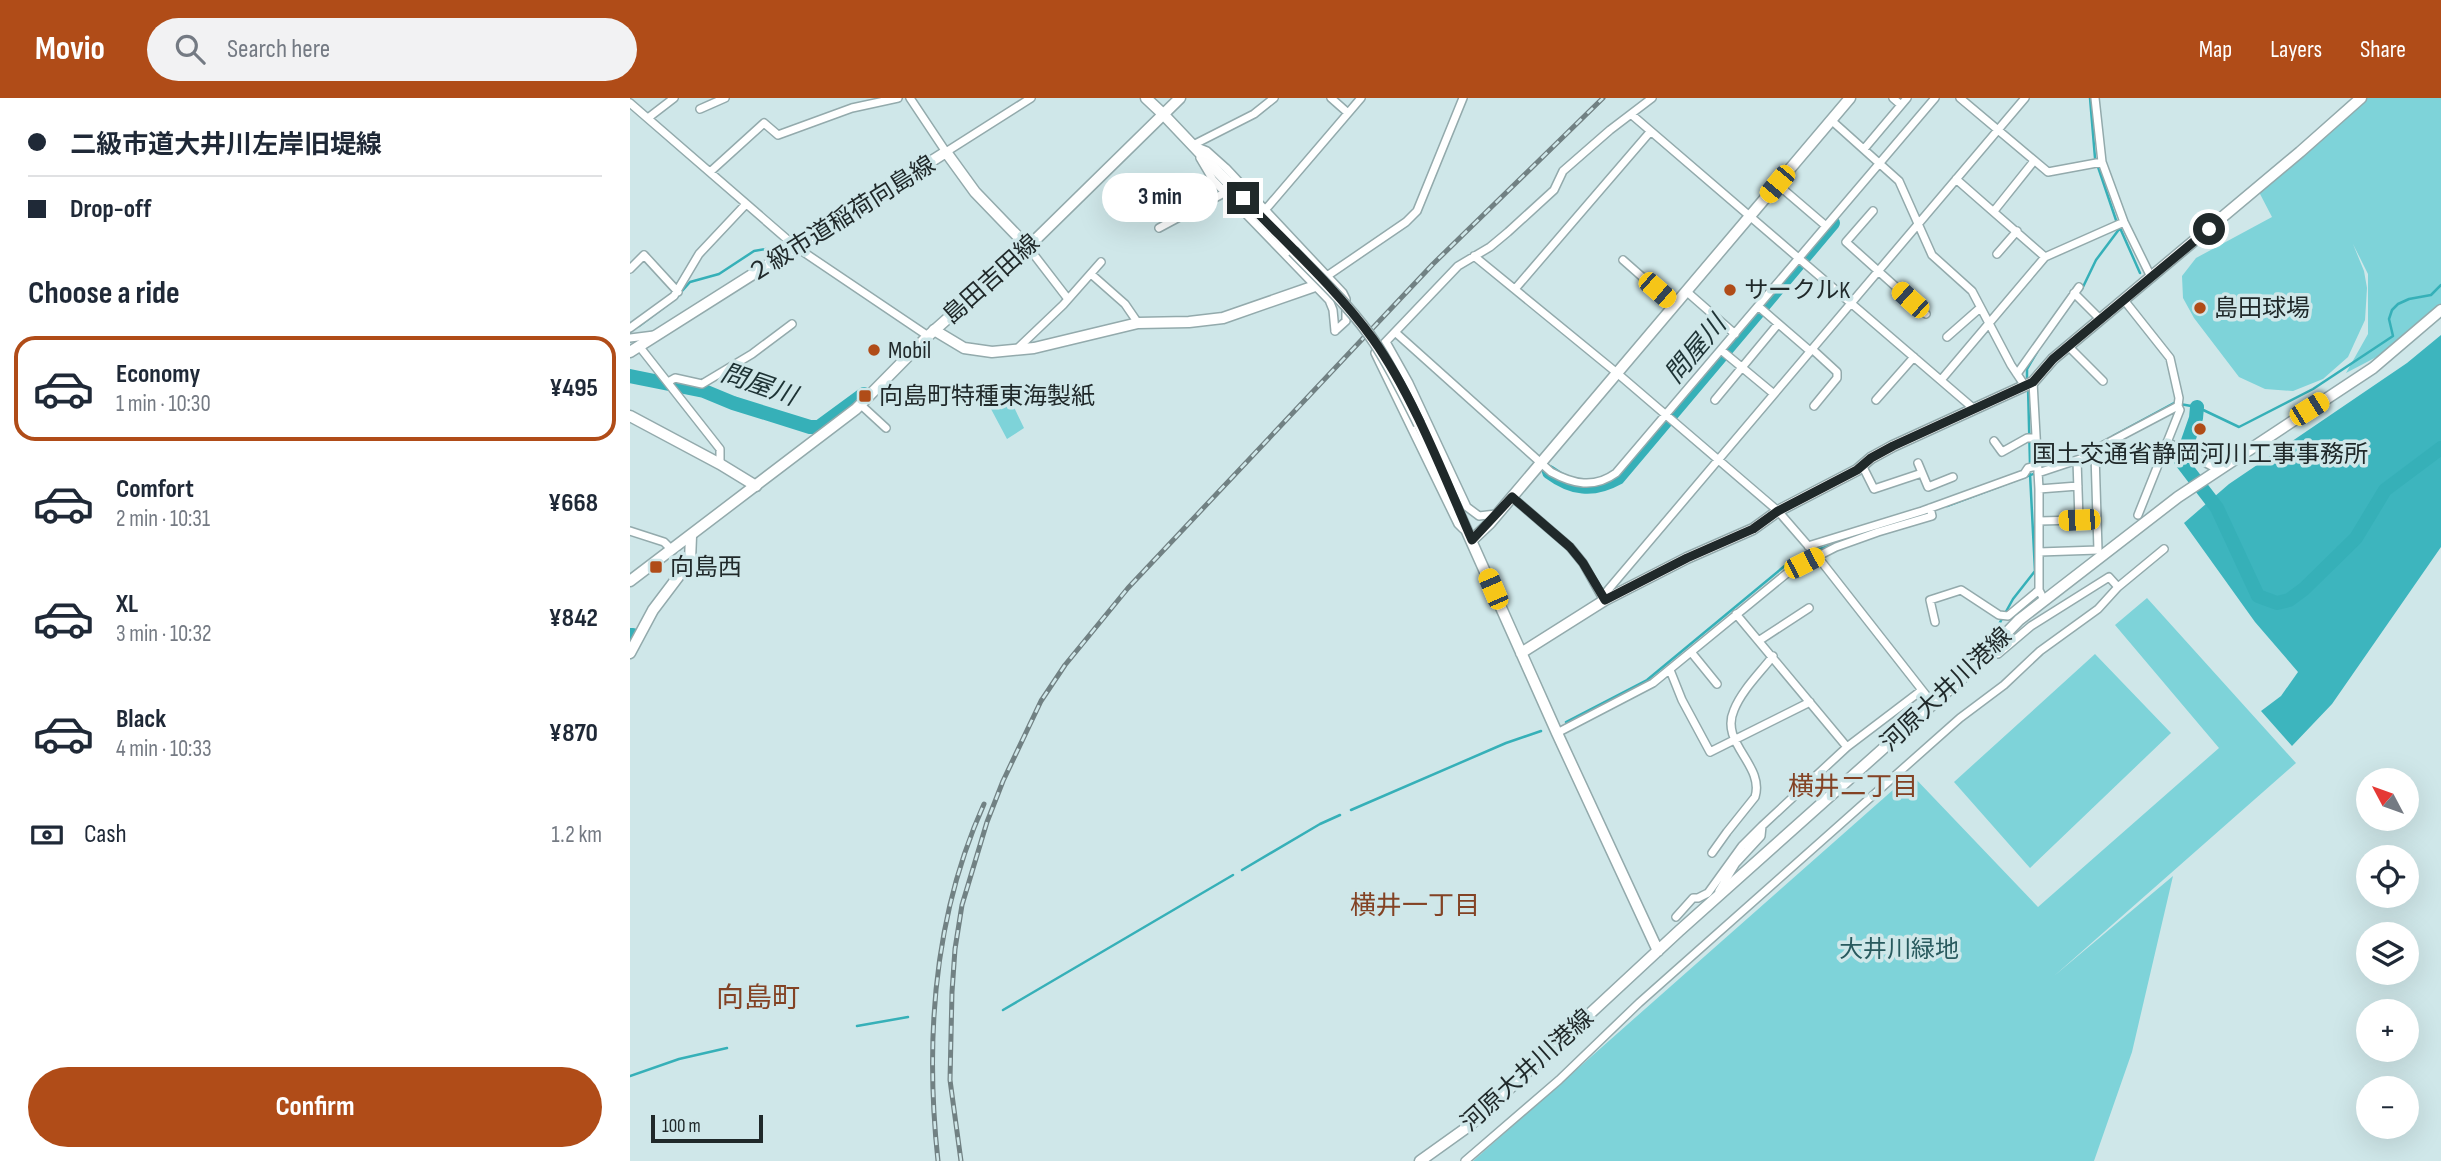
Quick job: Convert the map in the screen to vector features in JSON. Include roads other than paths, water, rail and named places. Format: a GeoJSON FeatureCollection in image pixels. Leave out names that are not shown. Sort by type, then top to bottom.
{"type":"FeatureCollection","features":[{"type":"Feature","properties":{"kind":"street"},"geometry":{"type":"LineString","coordinates":[[648,118],[674,98]]}},
{"type":"Feature","properties":{"kind":"street"},"geometry":{"type":"LineString","coordinates":[[700,109],[725,98]]}},
{"type":"Feature","properties":{"kind":"street"},"geometry":{"type":"LineString","coordinates":[[710,172],[764,123],[779,135],[852,108],[898,98]]}},
{"type":"Feature","properties":{"kind":"street"},"geometry":{"type":"LineString","coordinates":[[910,98],[946,152],[1031,98]]}},
{"type":"Feature","properties":{"kind":"street"},"geometry":{"type":"LineString","coordinates":[[1146,98],[1352,313],[1393,372],[1658,951]]}},
{"type":"Feature","properties":{"kind":"street","name":"島田吉田線"},"geometry":{"type":"LineString","coordinates":[[630,581],[860,405],[931,333],[1028,247],[1180,98]]}},
{"type":"Feature","properties":{"kind":"street"},"geometry":{"type":"LineString","coordinates":[[1193,145],[1254,114],[1274,98]]}},
{"type":"Feature","properties":{"kind":"street"},"geometry":{"type":"LineString","coordinates":[[1331,98],[1348,113]]}},
{"type":"Feature","properties":{"kind":"street"},"geometry":{"type":"LineString","coordinates":[[1266,209],[1361,98]]}},
{"type":"Feature","properties":{"kind":"street"},"geometry":{"type":"LineString","coordinates":[[630,103],[796,247],[931,333],[964,348],[992,352],[1071,341],[1138,323],[1223,318],[1315,286],[1406,222],[1417,211],[1463,98]]}},
{"type":"Feature","properties":{"kind":"street"},"geometry":{"type":"LineString","coordinates":[[1472,540],[1458,524],[1375,353],[1458,266],[1508,232],[1554,190],[1563,171],[1652,98]]}},
{"type":"Feature","properties":{"kind":"street"},"geometry":{"type":"LineString","coordinates":[[1472,540],[1499,513],[1750,217],[1831,120],[1838,103],[1850,98]]}},
{"type":"Feature","properties":{"kind":"street"},"geometry":{"type":"LineString","coordinates":[[1893,98],[1901,105]]}},
{"type":"Feature","properties":{"kind":"street"},"geometry":{"type":"LineString","coordinates":[[1864,149],[1907,98]]}},
{"type":"Feature","properties":{"kind":"street"},"geometry":{"type":"LineString","coordinates":[[1395,332],[1541,463],[1566,480],[1599,483],[1616,473],[1935,98]]}},
{"type":"Feature","properties":{"kind":"street"},"geometry":{"type":"LineString","coordinates":[[1960,98],[2048,172],[2102,163]]}},
{"type":"Feature","properties":{"kind":"street"},"geometry":{"type":"LineString","coordinates":[[1604,598],[1717,460],[2025,98]]}},
{"type":"Feature","properties":{"kind":"street"},"geometry":{"type":"LineString","coordinates":[[2095,98],[2102,163],[2124,222],[2151,277]]}},
{"type":"Feature","properties":{"kind":"street"},"geometry":{"type":"LineString","coordinates":[[1521,653],[1604,598],[1753,529],[1778,511],[1893,446],[2029,384],[2068,346],[2361,98]]}},
{"type":"Feature","properties":{"kind":"street"},"geometry":{"type":"LineString","coordinates":[[1632,115],[1973,408]]}},
{"type":"Feature","properties":{"kind":"street"},"geometry":{"type":"LineString","coordinates":[[1831,120],[1899,181],[1932,255],[1972,291],[2017,374],[2029,384],[2038,470],[2042,595],[2008,616],[1999,615],[1961,590],[1930,600],[1935,622]]}},
{"type":"Feature","properties":{"kind":"street"},"geometry":{"type":"LineString","coordinates":[[1515,289],[1650,132]]}},
{"type":"Feature","properties":{"kind":"street"},"geometry":{"type":"LineString","coordinates":[[1193,145],[1217,160],[1266,209],[1346,299],[1346,321],[1335,331],[1329,300],[1213,179],[1193,145]]}},
{"type":"Feature","properties":{"kind":"street","name":"２級市道稲荷向島線"},"geometry":{"type":"LineString","coordinates":[[635,349],[946,152],[975,192],[1028,247]]}},
{"type":"Feature","properties":{"kind":"street"},"geometry":{"type":"LineString","coordinates":[[1994,211],[2034,161]]}},
{"type":"Feature","properties":{"kind":"street"},"geometry":{"type":"LineString","coordinates":[[1956,179],[2045,257]]}},
{"type":"Feature","properties":{"kind":"street"},"geometry":{"type":"LineString","coordinates":[[1777,184],[1826,226]]}},
{"type":"Feature","properties":{"kind":"street"},"geometry":{"type":"LineString","coordinates":[[1159,228],[1226,192]]}},
{"type":"Feature","properties":{"kind":"street"},"geometry":{"type":"LineString","coordinates":[[630,328],[643,321],[678,292],[698,254],[746,204]]}},
{"type":"Feature","properties":{"kind":"street"},"geometry":{"type":"LineString","coordinates":[[1873,211],[1846,243],[1926,314]]}},
{"type":"Feature","properties":{"kind":"street"},"geometry":{"type":"LineString","coordinates":[[1941,380],[2045,257],[2124,222]]}},
{"type":"Feature","properties":{"kind":"street"},"geometry":{"type":"LineString","coordinates":[[1997,254],[2017,231]]}},
{"type":"Feature","properties":{"kind":"street"},"geometry":{"type":"LineString","coordinates":[[1028,247],[1068,299]]}},
{"type":"Feature","properties":{"kind":"street"},"geometry":{"type":"LineString","coordinates":[[630,269],[644,255],[678,292]]}},
{"type":"Feature","properties":{"kind":"street"},"geometry":{"type":"LineString","coordinates":[[1474,256],[1617,373],[1778,511],[1817,556],[1933,704]]}},
{"type":"Feature","properties":{"kind":"street"},"geometry":{"type":"LineString","coordinates":[[1623,260],[1675,305]]}},
{"type":"Feature","properties":{"kind":"street"},"geometry":{"type":"LineString","coordinates":[[1017,350],[1101,262]]}},
{"type":"Feature","properties":{"kind":"street"},"geometry":{"type":"LineString","coordinates":[[1091,274],[1125,304],[1138,323]]}},
{"type":"Feature","properties":{"kind":"street"},"geometry":{"type":"LineString","coordinates":[[2017,374],[2077,290],[2101,319]]}},
{"type":"Feature","properties":{"kind":"street"},"geometry":{"type":"LineString","coordinates":[[1686,291],[1735,334]]}},
{"type":"Feature","properties":{"kind":"street"},"geometry":{"type":"LineString","coordinates":[[2124,300],[2170,358],[2180,410],[2138,515]]}},
{"type":"Feature","properties":{"kind":"street"},"geometry":{"type":"LineString","coordinates":[[1758,306],[1837,372],[1837,378],[1814,406]]}},
{"type":"Feature","properties":{"kind":"street"},"geometry":{"type":"LineString","coordinates":[[1947,337],[1980,308]]}},
{"type":"Feature","properties":{"kind":"street","name":"河原大井川港線"},"geometry":{"type":"LineString","coordinates":[[1420,1161],[1469,1126],[1714,900],[1933,704],[1989,653],[2042,595],[2217,469],[2372,368],[2441,310]]}},
{"type":"Feature","properties":{"kind":"street"},"geometry":{"type":"LineString","coordinates":[[668,382],[675,378],[702,384],[752,354],[792,324]]}},
{"type":"Feature","properties":{"kind":"street"},"geometry":{"type":"LineString","coordinates":[[1715,400],[1779,324]]}},
{"type":"Feature","properties":{"kind":"street"},"geometry":{"type":"LineString","coordinates":[[630,338],[658,334]]}},
{"type":"Feature","properties":{"kind":"street"},"geometry":{"type":"LineString","coordinates":[[1386,342],[1409,383],[1467,507],[1479,516],[1499,513]]}},
{"type":"Feature","properties":{"kind":"street"},"geometry":{"type":"LineString","coordinates":[[2068,346],[2103,381]]}},
{"type":"Feature","properties":{"kind":"street"},"geometry":{"type":"LineString","coordinates":[[635,349],[668,382],[720,449],[720,464]]}},
{"type":"Feature","properties":{"kind":"street"},"geometry":{"type":"LineString","coordinates":[[1721,350],[1774,394]]}},
{"type":"Feature","properties":{"kind":"street"},"geometry":{"type":"LineString","coordinates":[[1876,400],[1914,357]]}},
{"type":"Feature","properties":{"kind":"street"},"geometry":{"type":"LineString","coordinates":[[860,405],[886,428]]}},
{"type":"Feature","properties":{"kind":"street"},"geometry":{"type":"LineString","coordinates":[[1809,547],[1859,535],[1931,512],[2024,474],[2028,468],[2038,470],[2095,454],[2102,446],[2178,406]]}},
{"type":"Feature","properties":{"kind":"street"},"geometry":{"type":"LineString","coordinates":[[630,416],[756,486]]}},
{"type":"Feature","properties":{"kind":"street"},"geometry":{"type":"LineString","coordinates":[[1994,441],[2002,452],[2027,438],[2036,438]]}},
{"type":"Feature","properties":{"kind":"street"},"geometry":{"type":"LineString","coordinates":[[2167,442],[2217,469]]}},
{"type":"Feature","properties":{"kind":"street"},"geometry":{"type":"LineString","coordinates":[[2039,552],[2098,550],[2095,454]]}},
{"type":"Feature","properties":{"kind":"street"},"geometry":{"type":"LineString","coordinates":[[2039,521],[2079,520],[2077,460]]}},
{"type":"Feature","properties":{"kind":"street"},"geometry":{"type":"LineString","coordinates":[[1918,463],[1928,487],[1952,477]]}},
{"type":"Feature","properties":{"kind":"street"},"geometry":{"type":"LineString","coordinates":[[1862,465],[1874,489],[1922,472]]}},
{"type":"Feature","properties":{"kind":"street"},"geometry":{"type":"LineString","coordinates":[[2039,489],[2078,486]]}},
{"type":"Feature","properties":{"kind":"street"},"geometry":{"type":"LineString","coordinates":[[1512,497],[1570,547],[1604,598]]}},
{"type":"Feature","properties":{"kind":"street"},"geometry":{"type":"LineString","coordinates":[[630,531],[664,542],[672,550]]}},
{"type":"Feature","properties":{"kind":"street"},"geometry":{"type":"LineString","coordinates":[[1557,733],[1653,683],[1791,570],[1859,535]]}},
{"type":"Feature","properties":{"kind":"street"},"geometry":{"type":"LineString","coordinates":[[630,653],[653,610],[690,561],[691,536]]}},
{"type":"Feature","properties":{"kind":"street"},"geometry":{"type":"LineString","coordinates":[[1465,1161],[1559,1080],[1639,1003],[1960,718],[2004,685],[2040,651],[2098,609],[2118,587],[2164,548]]}},
{"type":"Feature","properties":{"kind":"street"},"geometry":{"type":"LineString","coordinates":[[1989,653],[1998,654],[2031,626],[2109,577],[2118,587]]}},
{"type":"Feature","properties":{"kind":"street"},"geometry":{"type":"LineString","coordinates":[[1760,640],[1809,608]]}},
{"type":"Feature","properties":{"kind":"street"},"geometry":{"type":"LineString","coordinates":[[1737,614],[1847,747]]}},
{"type":"Feature","properties":{"kind":"street"},"geometry":{"type":"LineString","coordinates":[[1691,652],[1717,684]]}},
{"type":"Feature","properties":{"kind":"street"},"geometry":{"type":"LineString","coordinates":[[1712,853],[1758,790],[1754,775],[1731,732],[1734,709],[1773,656]]}},
{"type":"Feature","properties":{"kind":"street"},"geometry":{"type":"LineString","coordinates":[[1670,670],[1710,752],[1810,702]]}},
{"type":"Feature","properties":{"kind":"street"},"geometry":{"type":"LineString","coordinates":[[1676,917],[1693,898],[1708,893],[1742,846],[1762,825],[1847,747],[1922,690]]}},
{"type":"Feature","properties":{"kind":"street"},"geometry":{"type":"LineString","coordinates":[[1714,900],[1735,863],[1761,836],[1762,825]]}},
{"type":"Feature","properties":{"kind":"waterway"},"geometry":{"type":"LineString","coordinates":[[2090,98],[2095,158],[2117,223]]}},
{"type":"Feature","properties":{"kind":"waterway","name":"問屋川"},"geometry":{"type":"LineString","coordinates":[[1549,472],[1566,482],[1583,487],[1600,485],[1618,478],[1833,223]]}},
{"type":"Feature","properties":{"kind":"waterway"},"geometry":{"type":"LineString","coordinates":[[2120,228],[2140,273]]}},
{"type":"Feature","properties":{"kind":"waterway"},"geometry":{"type":"LineString","coordinates":[[2082,289],[2096,260],[2120,228]]}},
{"type":"Feature","properties":{"kind":"waterway"},"geometry":{"type":"LineString","coordinates":[[675,299],[690,282],[719,274],[754,251],[766,249],[777,255]]}},
{"type":"Feature","properties":{"kind":"waterway"},"geometry":{"type":"LineString","coordinates":[[2113,436],[2174,403],[2197,407],[2239,427],[2313,389],[2393,336],[2389,319],[2392,310],[2409,299],[2431,295],[2441,285]]}},
{"type":"Feature","properties":{"kind":"waterway"},"geometry":{"type":"LineString","coordinates":[[639,326],[667,305]]}},
{"type":"Feature","properties":{"kind":"waterway"},"geometry":{"type":"LineString","coordinates":[[2027,380],[2027,369],[2037,352]]}},
{"type":"Feature","properties":{"kind":"waterway","name":"問屋川"},"geometry":{"type":"LineString","coordinates":[[630,376],[704,391],[810,427],[819,427],[864,394]]}},
{"type":"Feature","properties":{"kind":"waterway"},"geometry":{"type":"LineString","coordinates":[[2028,387],[2030,464]]}},
{"type":"Feature","properties":{"kind":"waterway"},"geometry":{"type":"LineString","coordinates":[[2197,407],[2196,418],[2181,461],[2217,508],[2258,596],[2277,603],[2289,600],[2304,589],[2356,538],[2385,490],[2441,448]]}},
{"type":"Feature","properties":{"kind":"waterway"},"geometry":{"type":"LineString","coordinates":[[2091,452],[2101,443]]}},
{"type":"Feature","properties":{"kind":"waterway"},"geometry":{"type":"LineString","coordinates":[[1947,506],[2036,473]]}},
{"type":"Feature","properties":{"kind":"waterway"},"geometry":{"type":"LineString","coordinates":[[1974,649],[1998,626],[2013,599],[2035,571],[2030,474]]}},
{"type":"Feature","properties":{"kind":"waterway"},"geometry":{"type":"LineString","coordinates":[[1887,526],[1900,521]]}},
{"type":"Feature","properties":{"kind":"waterway"},"geometry":{"type":"LineString","coordinates":[[1566,722],[1647,680],[1787,564],[1803,555],[1851,538]]}},
{"type":"Feature","properties":{"kind":"waterway"},"geometry":{"type":"LineString","coordinates":[[1351,810],[1506,743],[1541,731]]}},
{"type":"Feature","properties":{"kind":"waterway"},"geometry":{"type":"LineString","coordinates":[[1242,870],[1340,815]]}},
{"type":"Feature","properties":{"kind":"waterway"},"geometry":{"type":"LineString","coordinates":[[1003,1010],[1233,875]]}},
{"type":"Feature","properties":{"kind":"waterway"},"geometry":{"type":"LineString","coordinates":[[857,1026],[908,1017]]}},
{"type":"Feature","properties":{"kind":"waterway"},"geometry":{"type":"LineString","coordinates":[[630,1076],[679,1059],[727,1048]]}},
{"type":"Feature","properties":{"kind":"railway"},"geometry":{"type":"LineString","coordinates":[[961,1161],[950,1080],[952,992],[962,905],[987,822],[1041,701],[1065,665],[1128,588],[1433,264],[1603,98]]}},
{"type":"Feature","properties":{"kind":"railway"},"geometry":{"type":"LineString","coordinates":[[938,1161],[933,1070],[937,979],[954,890],[967,846],[984,804]]}},
{"type":"Feature","properties":{"kind":"place","name":"サークルK"},"geometry":{"type":"Point","coordinates":[1730,290]}},
{"type":"Feature","properties":{"kind":"place","name":"島田球場"},"geometry":{"type":"Point","coordinates":[2200,308]}},
{"type":"Feature","properties":{"kind":"place","name":"Mobil"},"geometry":{"type":"Point","coordinates":[874,350]}},
{"type":"Feature","properties":{"kind":"place","name":"向島町特種東海製紙"},"geometry":{"type":"Point","coordinates":[865,396]}},
{"type":"Feature","properties":{"kind":"place","name":"国土交通省静岡河川工事事務所"},"geometry":{"type":"Point","coordinates":[2200,429]}},
{"type":"Feature","properties":{"kind":"place","name":"向島西"},"geometry":{"type":"Point","coordinates":[656,567]}},
{"type":"Feature","properties":{"kind":"district","name":"横井二丁目"},"geometry":{"type":"Point","coordinates":[1853,786]}},
{"type":"Feature","properties":{"kind":"district","name":"横井一丁目"},"geometry":{"type":"Point","coordinates":[1415,905]}},
{"type":"Feature","properties":{"kind":"district","name":"向島町"},"geometry":{"type":"Point","coordinates":[758,997]}},
{"type":"Feature","properties":{"kind":"park label","name":"大井川緑地"},"geometry":{"type":"Point","coordinates":[1899,949]}}]}
